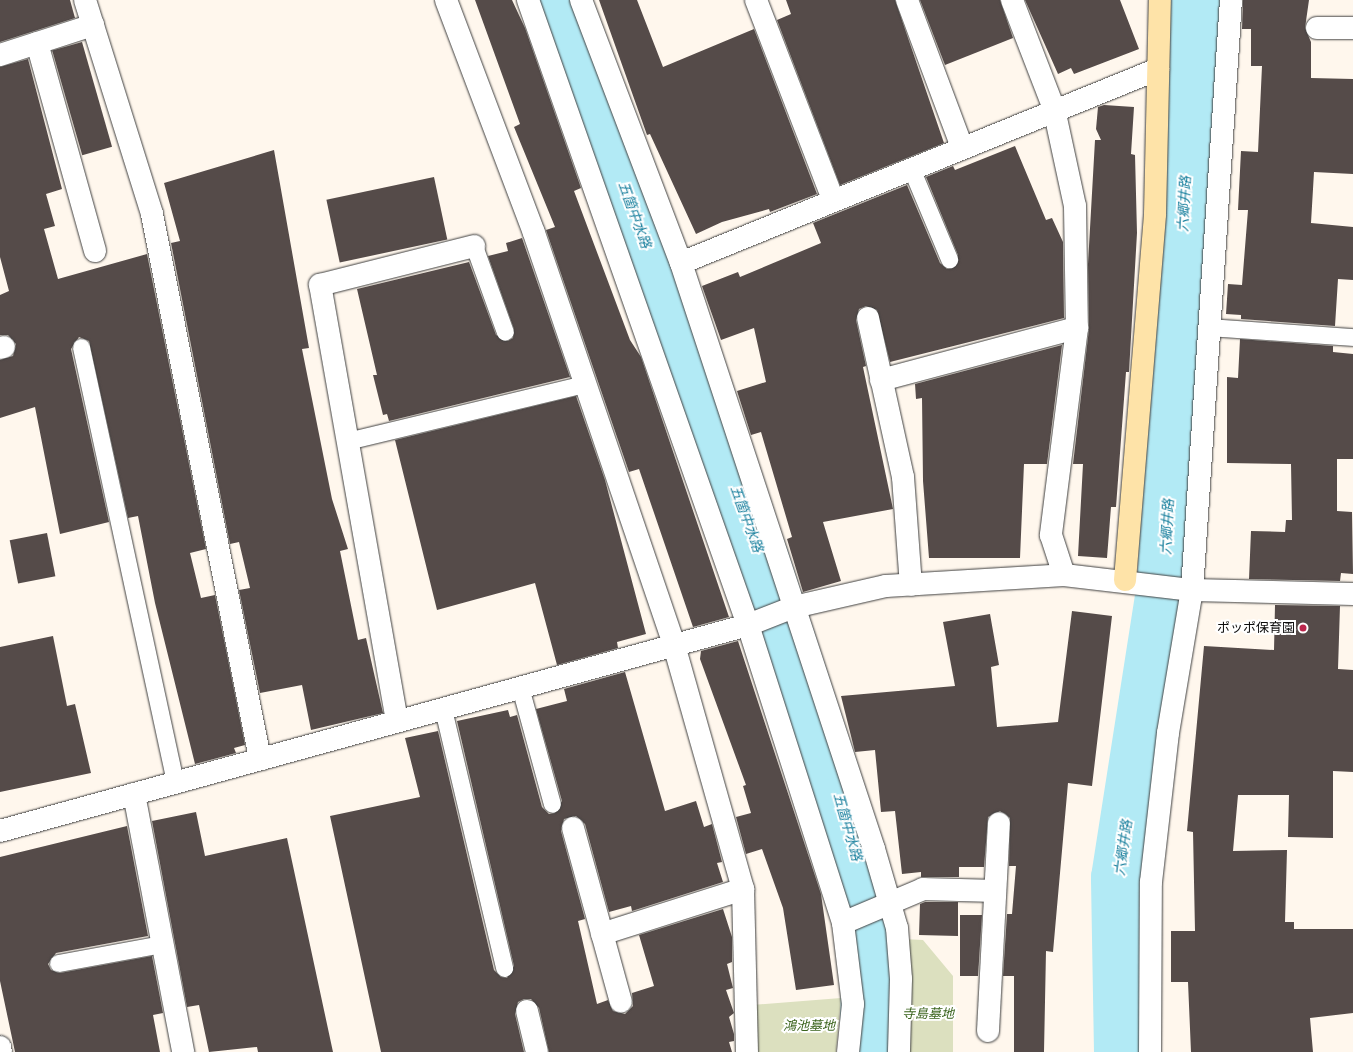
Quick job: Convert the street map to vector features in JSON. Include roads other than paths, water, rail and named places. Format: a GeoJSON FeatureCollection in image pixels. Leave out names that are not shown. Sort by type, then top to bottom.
{"type":"FeatureCollection","features":[{"type":"Feature","properties":{"kind":"street"},"geometry":{"type":"LineString","coordinates":[[85,0],[152,214],[260,759]]}},
{"type":"Feature","properties":{"kind":"street"},"geometry":{"type":"LineString","coordinates":[[446,0],[534,233],[674,645],[743,889],[747,1052]]}},
{"type":"Feature","properties":{"kind":"street"},"geometry":{"type":"LineString","coordinates":[[528,0],[748,625],[843,923],[853,1004],[848,1052]]}},
{"type":"Feature","properties":{"kind":"street"},"geometry":{"type":"LineString","coordinates":[[581,0],[681,263],[794,607],[897,928],[901,979],[899,1052]]}},
{"type":"Feature","properties":{"kind":"street"},"geometry":{"type":"LineString","coordinates":[[756,0],[833,200]]}},
{"type":"Feature","properties":{"kind":"street"},"geometry":{"type":"LineString","coordinates":[[907,0],[962,147]]}},
{"type":"Feature","properties":{"kind":"street"},"geometry":{"type":"LineString","coordinates":[[1012,0],[1054,109],[1075,206],[1077,328],[1051,535],[1064,575]]}},
{"type":"Feature","properties":{"kind":"street"},"geometry":{"type":"LineString","coordinates":[[1125,580],[1156,214],[1160,0]]}},
{"type":"Feature","properties":{"kind":"street"},"geometry":{"type":"LineString","coordinates":[[1150,1052],[1151,882],[1185,588],[1209,327],[1231,0]]}},
{"type":"Feature","properties":{"kind":"street"},"geometry":{"type":"LineString","coordinates":[[0,55],[93,25]]}},
{"type":"Feature","properties":{"kind":"street"},"geometry":{"type":"LineString","coordinates":[[1317,28],[1353,28]]}},
{"type":"Feature","properties":{"kind":"street"},"geometry":{"type":"LineString","coordinates":[[37,43],[95,251]]}},
{"type":"Feature","properties":{"kind":"street"},"geometry":{"type":"LineString","coordinates":[[681,263],[1054,109],[1158,69]]}},
{"type":"Feature","properties":{"kind":"street"},"geometry":{"type":"LineString","coordinates":[[397,721],[320,284],[474,246]]}},
{"type":"Feature","properties":{"kind":"street"},"geometry":{"type":"LineString","coordinates":[[868,318],[902,477],[911,585]]}},
{"type":"Feature","properties":{"kind":"street"},"geometry":{"type":"LineString","coordinates":[[881,380],[1077,328]]}},
{"type":"Feature","properties":{"kind":"street"},"geometry":{"type":"LineString","coordinates":[[0,830],[748,625],[794,607],[886,586],[1064,575],[1125,580],[1185,588],[1353,594]]}},
{"type":"Feature","properties":{"kind":"street"},"geometry":{"type":"LineString","coordinates":[[134,794],[183,1052]]}},
{"type":"Feature","properties":{"kind":"street"},"geometry":{"type":"LineString","coordinates":[[988,1031],[998,823]]}},
{"type":"Feature","properties":{"kind":"street"},"geometry":{"type":"LineString","coordinates":[[573,828],[621,1002]]}},
{"type":"Feature","properties":{"kind":"street"},"geometry":{"type":"LineString","coordinates":[[602,934],[743,889]]}},
{"type":"Feature","properties":{"kind":"street"},"geometry":{"type":"LineString","coordinates":[[843,923],[889,902],[923,890],[995,891]]}},
{"type":"Feature","properties":{"kind":"street"},"geometry":{"type":"LineString","coordinates":[[527,1011],[537,1052]]}},
{"type":"Feature","properties":{"kind":"street"},"geometry":{"type":"LineString","coordinates":[[0,1047],[1,1052]]}},
{"type":"Feature","properties":{"kind":"lane"},"geometry":{"type":"LineString","coordinates":[[911,168],[949,259]]}},
{"type":"Feature","properties":{"kind":"lane"},"geometry":{"type":"LineString","coordinates":[[474,246],[505,332]]}},
{"type":"Feature","properties":{"kind":"lane"},"geometry":{"type":"LineString","coordinates":[[1209,327],[1353,337]]}},
{"type":"Feature","properties":{"kind":"lane"},"geometry":{"type":"LineString","coordinates":[[81,347],[175,782]]}},
{"type":"Feature","properties":{"kind":"lane"},"geometry":{"type":"LineString","coordinates":[[347,441],[585,384]]}},
{"type":"Feature","properties":{"kind":"lane"},"geometry":{"type":"LineString","coordinates":[[520,688],[552,804]]}},
{"type":"Feature","properties":{"kind":"lane"},"geometry":{"type":"LineString","coordinates":[[443,709],[504,968]]}},
{"type":"Feature","properties":{"kind":"lane"},"geometry":{"type":"LineString","coordinates":[[58,963],[162,944]]}},
{"type":"Feature","properties":{"kind":"waterway","name":"五箇中水路"},"geometry":{"type":"LineString","coordinates":[[555,0],[761,559],[841,804],[871,926],[867,1052]]}},
{"type":"Feature","properties":{"kind":"waterway","name":"六郷井路"},"geometry":{"type":"LineString","coordinates":[[1122,1052],[1119,878],[1165,583],[1196,0]]}},
{"type":"Feature","properties":{"kind":"place","name":"ポッポ保育園"},"geometry":{"type":"Point","coordinates":[1303,628]}},
{"type":"Feature","properties":{"kind":"park label","name":"寺島墓地"},"geometry":{"type":"Point","coordinates":[928,1014]}},
{"type":"Feature","properties":{"kind":"park label","name":"鴻池墓地"},"geometry":{"type":"Point","coordinates":[809,1026]}}]}
